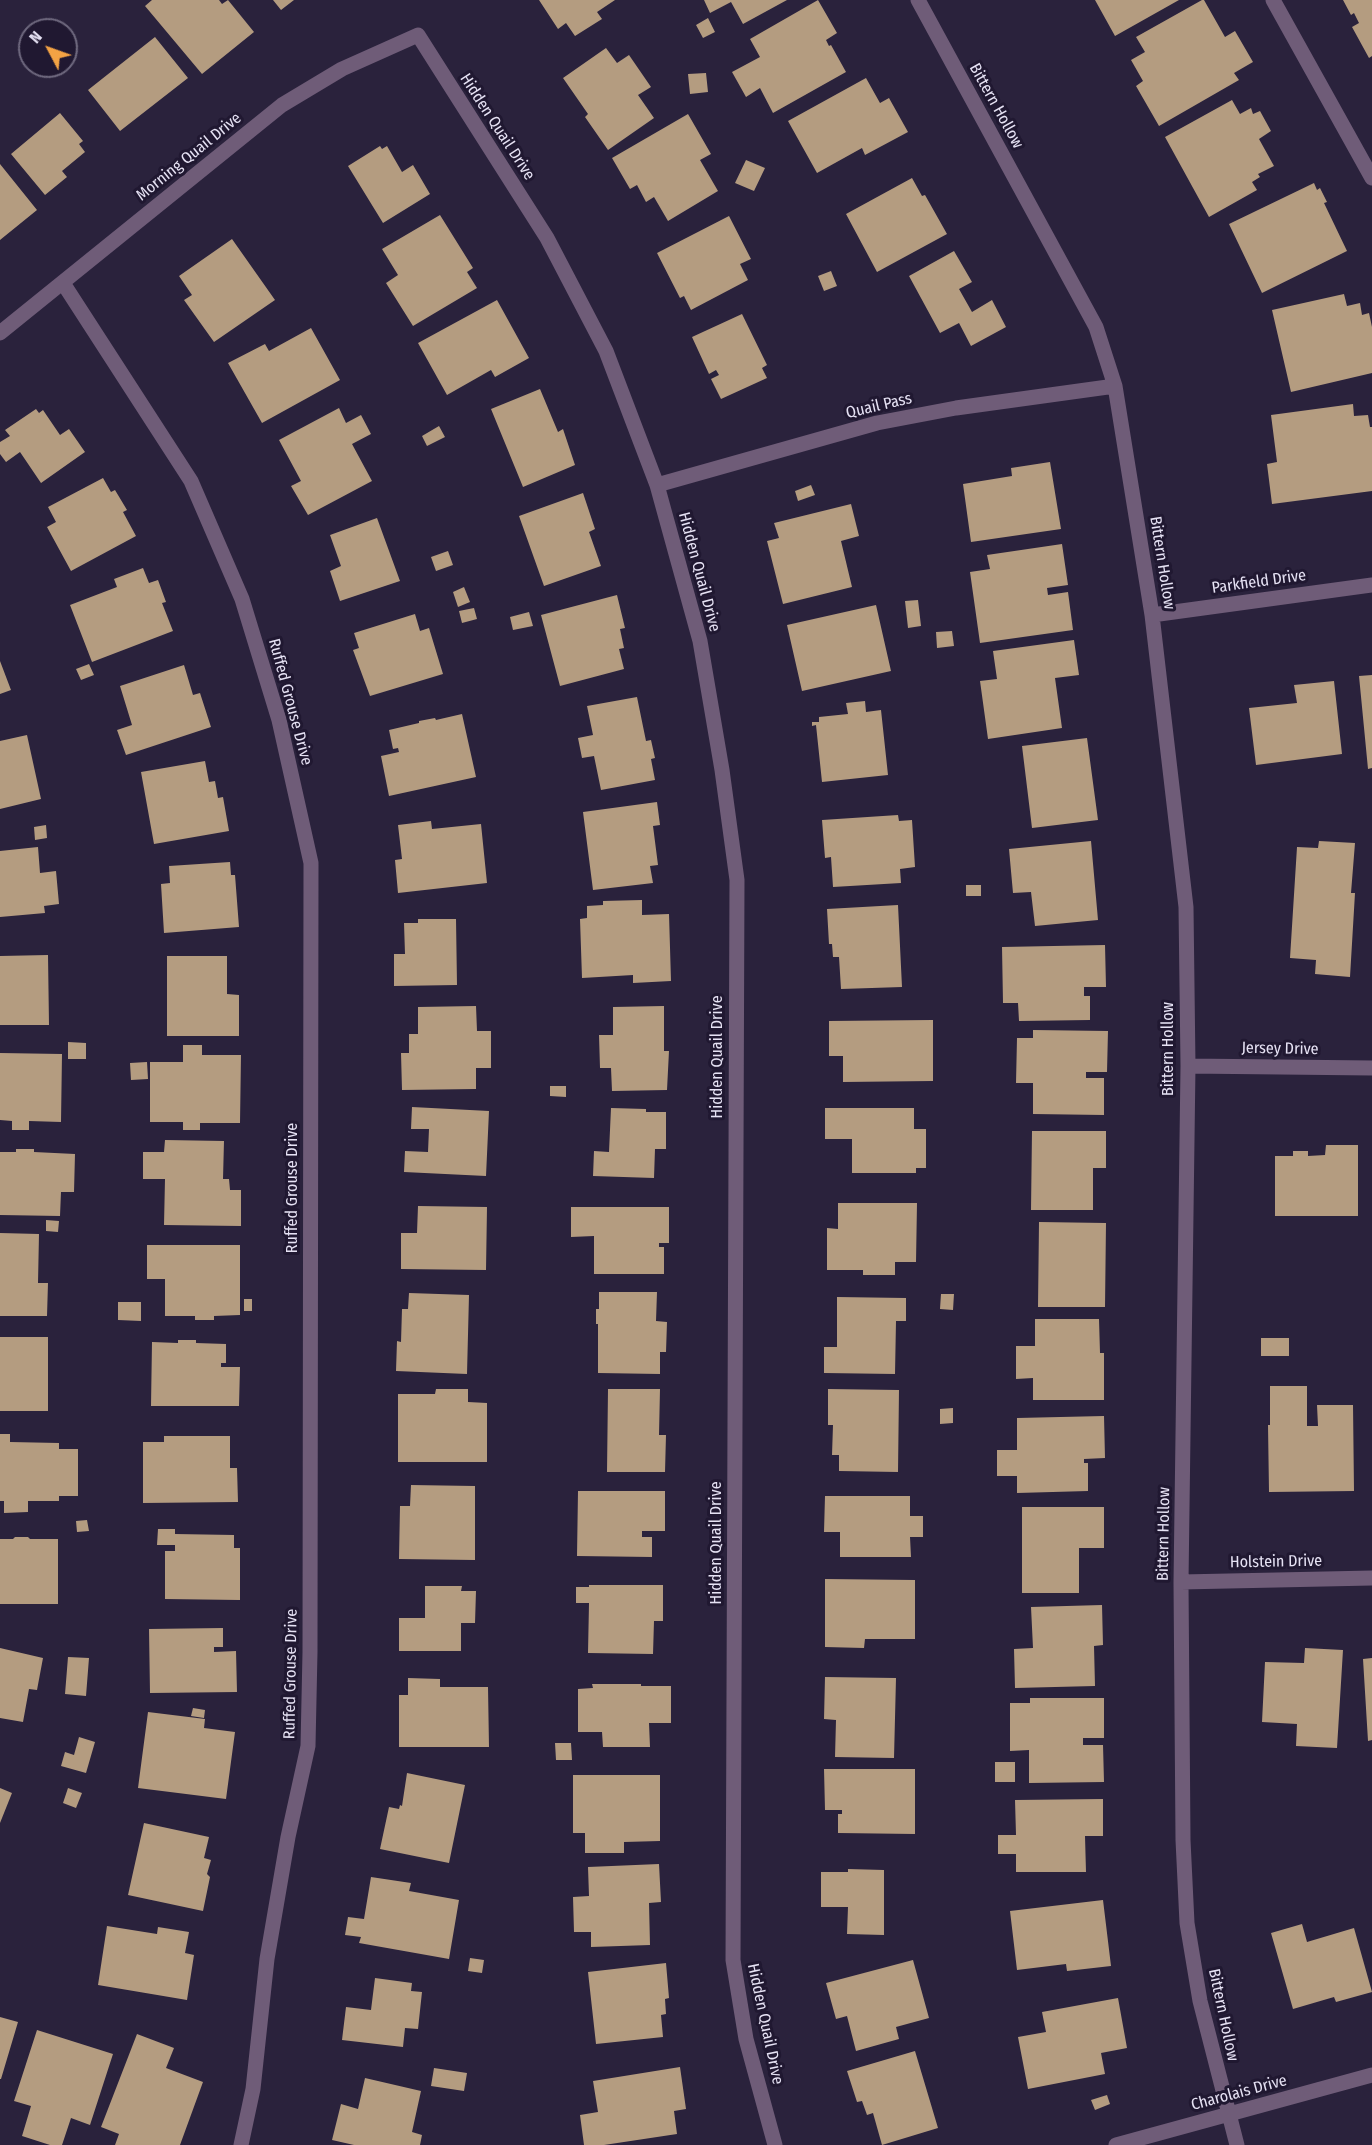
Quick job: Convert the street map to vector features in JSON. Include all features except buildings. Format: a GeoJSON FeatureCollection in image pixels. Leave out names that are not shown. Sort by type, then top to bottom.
{"type":"FeatureCollection","features":[{"type":"Feature","properties":{"kind":"street","name":"Bittern Hollow"},"geometry":{"type":"LineString","coordinates":[[918,0],[1096,327],[1115,386],[1152,615],[1186,907],[1188,1066],[1181,1582],[1183,1840],[1187,1923],[1200,2001],[1237,2145]]}},
{"type":"Feature","properties":{"kind":"street"},"geometry":{"type":"LineString","coordinates":[[1273,0],[1372,178]]}},
{"type":"Feature","properties":{"kind":"street","name":"Morning Quail Drive"},"geometry":{"type":"LineString","coordinates":[[0,333],[282,105],[342,69],[418,35]]}},
{"type":"Feature","properties":{"kind":"street","name":"Hidden Quail Drive"},"geometry":{"type":"LineString","coordinates":[[418,35],[547,238],[606,351],[657,485],[700,641],[722,770],[737,880],[733,1960],[746,2038],[775,2145]]}},
{"type":"Feature","properties":{"kind":"street","name":"Ruffed Grouse Drive"},"geometry":{"type":"LineString","coordinates":[[63,283],[191,481],[242,599],[279,720],[311,862],[308,1746],[288,1837],[267,1959],[253,2089],[241,2145]]}},
{"type":"Feature","properties":{"kind":"street","name":"Quail Pass"},"geometry":{"type":"LineString","coordinates":[[657,485],[876,423],[956,408],[1115,386]]}},
{"type":"Feature","properties":{"kind":"street","name":"Parkfield Drive"},"geometry":{"type":"LineString","coordinates":[[1152,615],[1372,585]]}},
{"type":"Feature","properties":{"kind":"street","name":"Jersey Drive"},"geometry":{"type":"LineString","coordinates":[[1188,1066],[1372,1068]]}},
{"type":"Feature","properties":{"kind":"street","name":"Holstein Drive"},"geometry":{"type":"LineString","coordinates":[[1181,1582],[1372,1578]]}},
{"type":"Feature","properties":{"kind":"street","name":"Charolais Drive"},"geometry":{"type":"LineString","coordinates":[[1116,2145],[1372,2075]]}}]}
